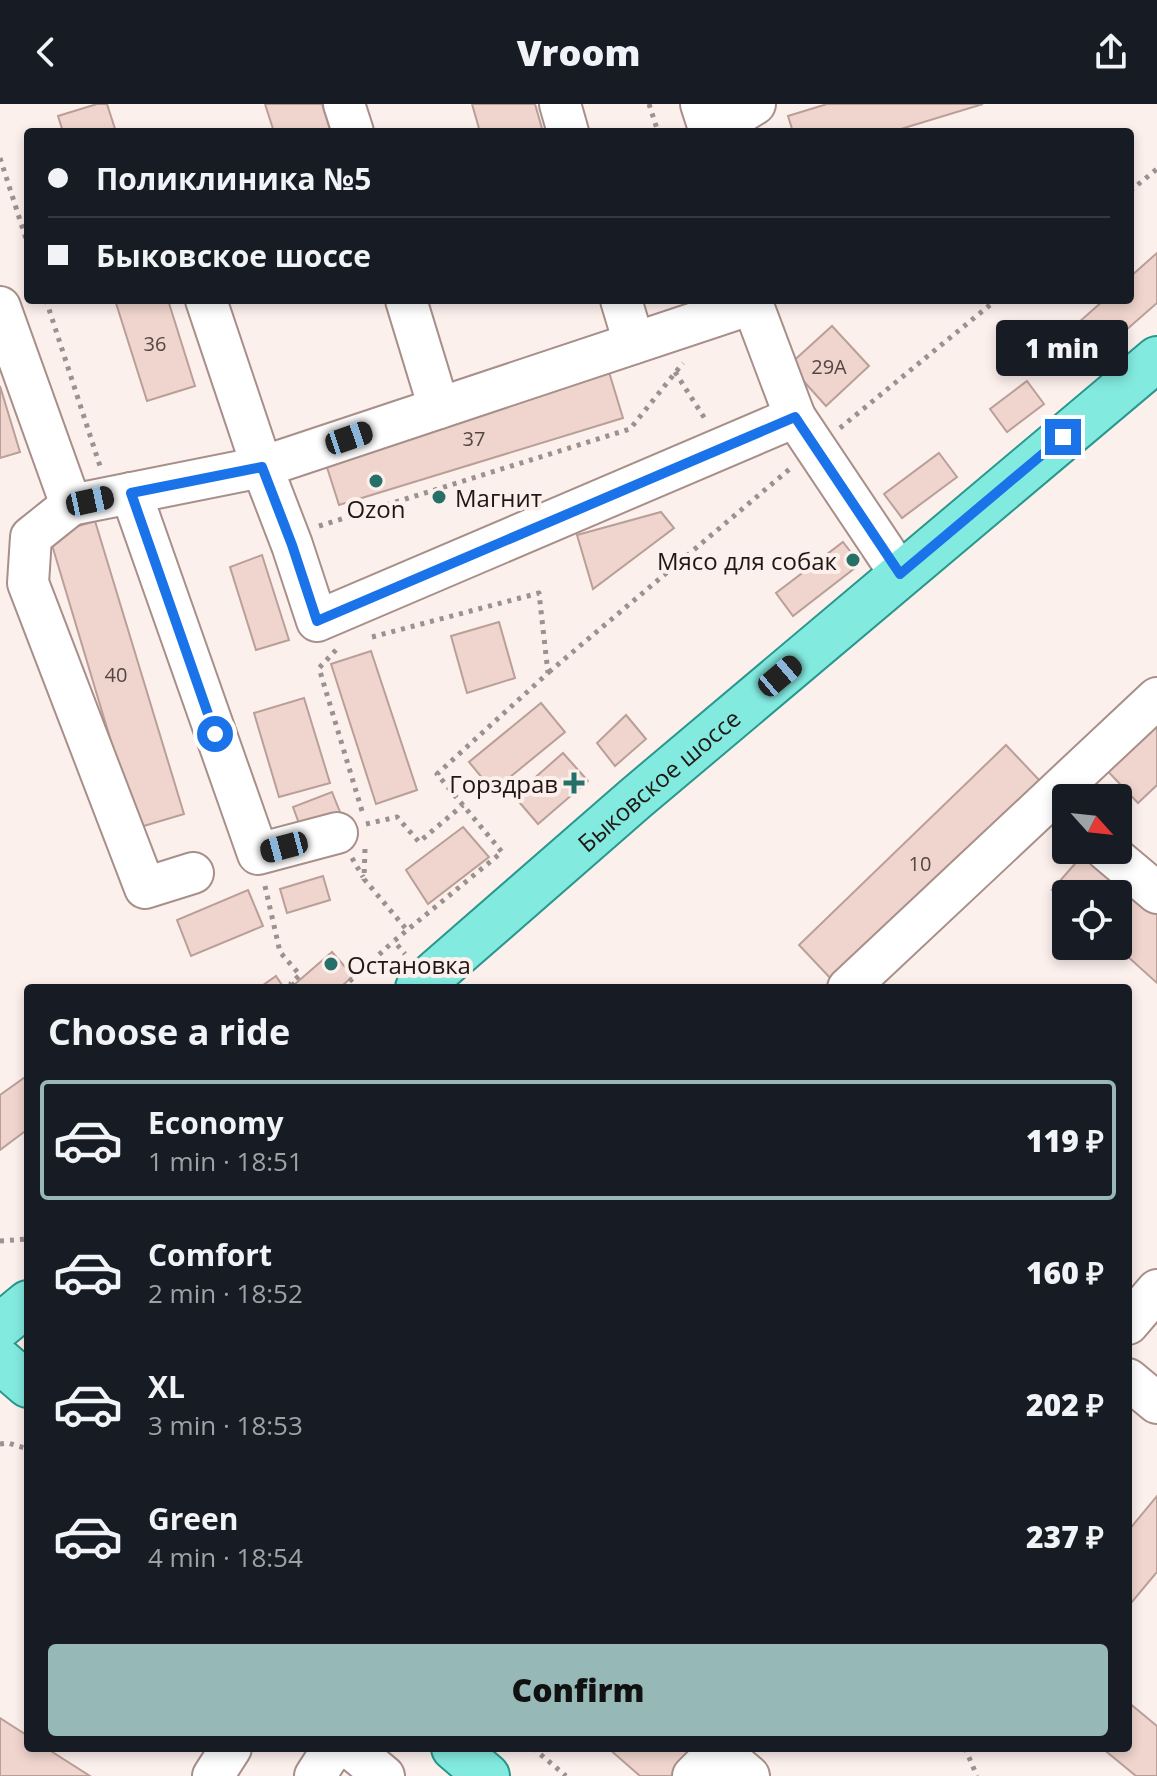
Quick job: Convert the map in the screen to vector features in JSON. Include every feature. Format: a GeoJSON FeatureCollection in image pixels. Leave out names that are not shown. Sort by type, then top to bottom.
{"type":"FeatureCollection","features":[{"type":"Feature","properties":{"kind":"main road","name":"Быковское шоссе"},"geometry":{"type":"LineString","coordinates":[[422,984],[636,798],[1157,359]]}},
{"type":"Feature","properties":{"kind":"main road"},"geometry":{"type":"LineString","coordinates":[[0,1326],[24,1306]]}},
{"type":"Feature","properties":{"kind":"main road"},"geometry":{"type":"LineString","coordinates":[[0,1361],[24,1382]]}},
{"type":"Feature","properties":{"kind":"main road"},"geometry":{"type":"LineString","coordinates":[[459,1752],[487,1776]]}},
{"type":"Feature","properties":{"kind":"lane"},"geometry":{"type":"LineString","coordinates":[[344,104],[352,128]]}},
{"type":"Feature","properties":{"kind":"lane"},"geometry":{"type":"LineString","coordinates":[[560,104],[567,128]]}},
{"type":"Feature","properties":{"kind":"lane"},"geometry":{"type":"LineString","coordinates":[[701,104],[709,128]]}},
{"type":"Feature","properties":{"kind":"lane"},"geometry":{"type":"LineString","coordinates":[[716,128],[755,104]]}},
{"type":"Feature","properties":{"kind":"lane"},"geometry":{"type":"LineString","coordinates":[[207,304],[317,621],[723,447],[805,432]]}},
{"type":"Feature","properties":{"kind":"lane"},"geometry":{"type":"LineString","coordinates":[[407,304],[439,408]]}},
{"type":"Feature","properties":{"kind":"lane"},"geometry":{"type":"LineString","coordinates":[[622,304],[634,343]]}},
{"type":"Feature","properties":{"kind":"lane"},"geometry":{"type":"LineString","coordinates":[[193,873],[145,888],[28,583],[31,537],[71,505],[262,467],[747,304]]}},
{"type":"Feature","properties":{"kind":"lane"},"geometry":{"type":"LineString","coordinates":[[753,304],[805,432],[900,574]]}},
{"type":"Feature","properties":{"kind":"lane"},"geometry":{"type":"LineString","coordinates":[[0,307],[71,505]]}},
{"type":"Feature","properties":{"kind":"lane"},"geometry":{"type":"LineString","coordinates":[[121,495],[258,854],[352,829]]}},
{"type":"Feature","properties":{"kind":"lane"},"geometry":{"type":"LineString","coordinates":[[1079,784],[1157,698]]}},
{"type":"Feature","properties":{"kind":"lane"},"geometry":{"type":"LineString","coordinates":[[853,984],[1052,812]]}},
{"type":"Feature","properties":{"kind":"lane"},"geometry":{"type":"LineString","coordinates":[[1123,864],[1157,893]]}},
{"type":"Feature","properties":{"kind":"lane"},"geometry":{"type":"LineString","coordinates":[[1132,1319],[1157,1290]]}},
{"type":"Feature","properties":{"kind":"lane"},"geometry":{"type":"LineString","coordinates":[[1132,1382],[1157,1403]]}},
{"type":"Feature","properties":{"kind":"lane"},"geometry":{"type":"LineString","coordinates":[[213,1776],[228,1752]]}},
{"type":"Feature","properties":{"kind":"lane"},"geometry":{"type":"LineString","coordinates":[[315,1776],[330,1752]]}},
{"type":"Feature","properties":{"kind":"lane"},"geometry":{"type":"LineString","coordinates":[[355,1752],[384,1776]]}},
{"type":"Feature","properties":{"kind":"lane"},"geometry":{"type":"LineString","coordinates":[[710,1758],[749,1776]]}},
{"type":"Feature","properties":{"kind":"path"},"geometry":{"type":"LineString","coordinates":[[649,104],[657,128]]}},
{"type":"Feature","properties":{"kind":"path"},"geometry":{"type":"LineString","coordinates":[[0,158],[24,233]]}},
{"type":"Feature","properties":{"kind":"path"},"geometry":{"type":"LineString","coordinates":[[1134,188],[1157,169]]}},
{"type":"Feature","properties":{"kind":"path"},"geometry":{"type":"LineString","coordinates":[[48,304],[121,495]]}},
{"type":"Feature","properties":{"kind":"path"},"geometry":{"type":"LineString","coordinates":[[346,984],[502,852],[437,774],[805,432],[990,304]]}},
{"type":"Feature","properties":{"kind":"path"},"geometry":{"type":"LineString","coordinates":[[289,535],[630,429],[687,357],[692,324]]}},
{"type":"Feature","properties":{"kind":"path"},"geometry":{"type":"LineString","coordinates":[[675,372],[723,447]]}},
{"type":"Feature","properties":{"kind":"path"},"geometry":{"type":"LineString","coordinates":[[358,641],[539,593],[548,673]]}},
{"type":"Feature","properties":{"kind":"path"},"geometry":{"type":"LineString","coordinates":[[317,621],[322,637],[342,644],[319,668],[364,879],[407,930]]}},
{"type":"Feature","properties":{"kind":"path"},"geometry":{"type":"LineString","coordinates":[[352,829],[397,817],[419,842],[463,805]]}},
{"type":"Feature","properties":{"kind":"path"},"geometry":{"type":"LineString","coordinates":[[258,854],[280,952],[300,975],[292,984]]}},
{"type":"Feature","properties":{"kind":"path"},"geometry":{"type":"LineString","coordinates":[[394,941],[422,984]]}},
{"type":"Feature","properties":{"kind":"path"},"geometry":{"type":"LineString","coordinates":[[0,1241],[24,1239]]}},
{"type":"Feature","properties":{"kind":"path"},"geometry":{"type":"LineString","coordinates":[[0,1444],[24,1448]]}},
{"type":"Feature","properties":{"kind":"path"},"geometry":{"type":"LineString","coordinates":[[538,1752],[566,1776]]}},
{"type":"Feature","properties":{"kind":"path"},"geometry":{"type":"LineString","coordinates":[[967,1752],[977,1776]]}},
{"type":"Feature","properties":{"kind":"building"},"geometry":{"type":"Polygon","coordinates":[[[107,104],[115,128],[62,128],[58,116],[107,104]]]}},
{"type":"Feature","properties":{"kind":"building"},"geometry":{"type":"Polygon","coordinates":[[[265,104],[322,104],[330,128],[273,128],[265,104]]]}},
{"type":"Feature","properties":{"kind":"building"},"geometry":{"type":"Polygon","coordinates":[[[472,104],[535,104],[542,128],[479,128],[472,104]]]}},
{"type":"Feature","properties":{"kind":"building"},"geometry":{"type":"Polygon","coordinates":[[[827,104],[983,104],[904,128],[792,128],[788,116],[827,104]]]}},
{"type":"Feature","properties":{"kind":"building"},"geometry":{"type":"Polygon","coordinates":[[[1157,253],[1157,303],[1085,366],[1061,338],[1099,304],[1134,304],[1134,273],[1157,253]]]}},
{"type":"Feature","properties":{"kind":"building"},"geometry":{"type":"Polygon","coordinates":[[[116,304],[169,304],[195,386],[147,401],[116,304]]]}},
{"type":"Feature","properties":{"kind":"building"},"geometry":{"type":"Polygon","coordinates":[[[832,326],[869,366],[826,406],[789,365],[832,326]]]}},
{"type":"Feature","properties":{"kind":"building"},"geometry":{"type":"Polygon","coordinates":[[[609,372],[623,418],[339,505],[324,458],[609,372]]]}},
{"type":"Feature","properties":{"kind":"building"},"geometry":{"type":"Polygon","coordinates":[[[1027,381],[1044,404],[1007,432],[990,409],[1027,381]]]}},
{"type":"Feature","properties":{"kind":"building"},"geometry":{"type":"Polygon","coordinates":[[[0,386],[20,452],[0,458],[0,386]]]}},
{"type":"Feature","properties":{"kind":"building"},"geometry":{"type":"Polygon","coordinates":[[[939,453],[957,477],[902,518],[884,494],[939,453]]]}},
{"type":"Feature","properties":{"kind":"building"},"geometry":{"type":"Polygon","coordinates":[[[661,512],[674,528],[593,589],[577,535],[661,512]]]}},
{"type":"Feature","properties":{"kind":"building"},"geometry":{"type":"Polygon","coordinates":[[[95,521],[184,814],[137,828],[49,535],[95,521]]]}},
{"type":"Feature","properties":{"kind":"building"},"geometry":{"type":"Polygon","coordinates":[[[843,542],[860,564],[793,616],[776,593],[843,542]]]}},
{"type":"Feature","properties":{"kind":"building"},"geometry":{"type":"Polygon","coordinates":[[[262,555],[289,640],[256,650],[230,567],[262,555]]]}},
{"type":"Feature","properties":{"kind":"building"},"geometry":{"type":"Polygon","coordinates":[[[499,622],[515,678],[467,693],[451,636],[499,622]]]}},
{"type":"Feature","properties":{"kind":"building"},"geometry":{"type":"Polygon","coordinates":[[[371,651],[417,790],[376,804],[331,664],[371,651]]]}},
{"type":"Feature","properties":{"kind":"building"},"geometry":{"type":"Polygon","coordinates":[[[304,698],[330,783],[279,797],[254,713],[304,698]]]}},
{"type":"Feature","properties":{"kind":"building"},"geometry":{"type":"Polygon","coordinates":[[[541,703],[565,732],[493,791],[469,762],[541,703]]]}},
{"type":"Feature","properties":{"kind":"building"},"geometry":{"type":"Polygon","coordinates":[[[1157,708],[1157,785],[1138,803],[1132,797],[1132,784],[1120,784],[1100,763],[1157,708]]]}},
{"type":"Feature","properties":{"kind":"building"},"geometry":{"type":"Polygon","coordinates":[[[626,715],[646,739],[615,766],[597,743],[626,715]]]}},
{"type":"Feature","properties":{"kind":"building"},"geometry":{"type":"Polygon","coordinates":[[[1006,745],[1041,782],[834,982],[799,945],[1006,745]]]}},
{"type":"Feature","properties":{"kind":"building"},"geometry":{"type":"Polygon","coordinates":[[[563,753],[588,781],[538,824],[514,796],[563,753]]]}},
{"type":"Feature","properties":{"kind":"building"},"geometry":{"type":"Polygon","coordinates":[[[332,792],[344,822],[304,837],[293,807],[332,792]]]}},
{"type":"Feature","properties":{"kind":"building"},"geometry":{"type":"Polygon","coordinates":[[[463,827],[489,857],[428,904],[406,870],[463,827]]]}},
{"type":"Feature","properties":{"kind":"building"},"geometry":{"type":"Polygon","coordinates":[[[1075,864],[1103,864],[1121,880],[1061,880],[1075,864]]]}},
{"type":"Feature","properties":{"kind":"building"},"geometry":{"type":"Polygon","coordinates":[[[323,876],[330,900],[287,913],[280,889],[323,876]]]}},
{"type":"Feature","properties":{"kind":"building"},"geometry":{"type":"Polygon","coordinates":[[[1132,889],[1157,911],[1157,983],[1132,960],[1132,889]]]}},
{"type":"Feature","properties":{"kind":"building"},"geometry":{"type":"Polygon","coordinates":[[[248,890],[263,926],[191,956],[177,920],[248,890]]]}},
{"type":"Feature","properties":{"kind":"building","name":"Остановка"},"geometry":{"type":"Polygon","coordinates":[[[332,952],[353,976],[344,984],[295,984],[332,952]]]}},
{"type":"Feature","properties":{"kind":"building"},"geometry":{"type":"Polygon","coordinates":[[[276,976],[281,984],[265,984],[276,976]]]}},
{"type":"Feature","properties":{"kind":"building"},"geometry":{"type":"Polygon","coordinates":[[[24,1078],[24,1132],[0,1150],[0,1095],[24,1078]]]}},
{"type":"Feature","properties":{"kind":"building"},"geometry":{"type":"Polygon","coordinates":[[[1157,1496],[1157,1572],[1132,1602],[1132,1526],[1157,1496]]]}},
{"type":"Feature","properties":{"kind":"building"},"geometry":{"type":"Polygon","coordinates":[[[1132,1705],[1157,1726],[1157,1776],[1136,1776],[1107,1752],[1132,1752],[1132,1705]]]}},
{"type":"Feature","properties":{"kind":"building"},"geometry":{"type":"Polygon","coordinates":[[[0,1718],[24,1733],[24,1752],[52,1752],[90,1776],[0,1776],[0,1718]]]}},
{"type":"Feature","properties":{"kind":"building"},"geometry":{"type":"Polygon","coordinates":[[[613,1752],[697,1752],[703,1757],[687,1776],[640,1776],[613,1752]]]}},
{"type":"Feature","properties":{"kind":"place","name":"Ozon"},"geometry":{"type":"Point","coordinates":[376,481]}},
{"type":"Feature","properties":{"kind":"place","name":"Магнит"},"geometry":{"type":"Point","coordinates":[439,497]}},
{"type":"Feature","properties":{"kind":"place","name":"Мясо для собак"},"geometry":{"type":"Point","coordinates":[853,560]}},
{"type":"Feature","properties":{"kind":"place","name":"Горздрав"},"geometry":{"type":"Point","coordinates":[574,783]}},
{"type":"Feature","properties":{"kind":"place","name":"Остановка"},"geometry":{"type":"Point","coordinates":[331,964]}},
{"type":"Feature","properties":{"kind":"route"},"geometry":{"type":"LineString","coordinates":[[215,734],[131,493],[262,467],[317,621],[795,417],[900,574],[1063,437]]}}]}
